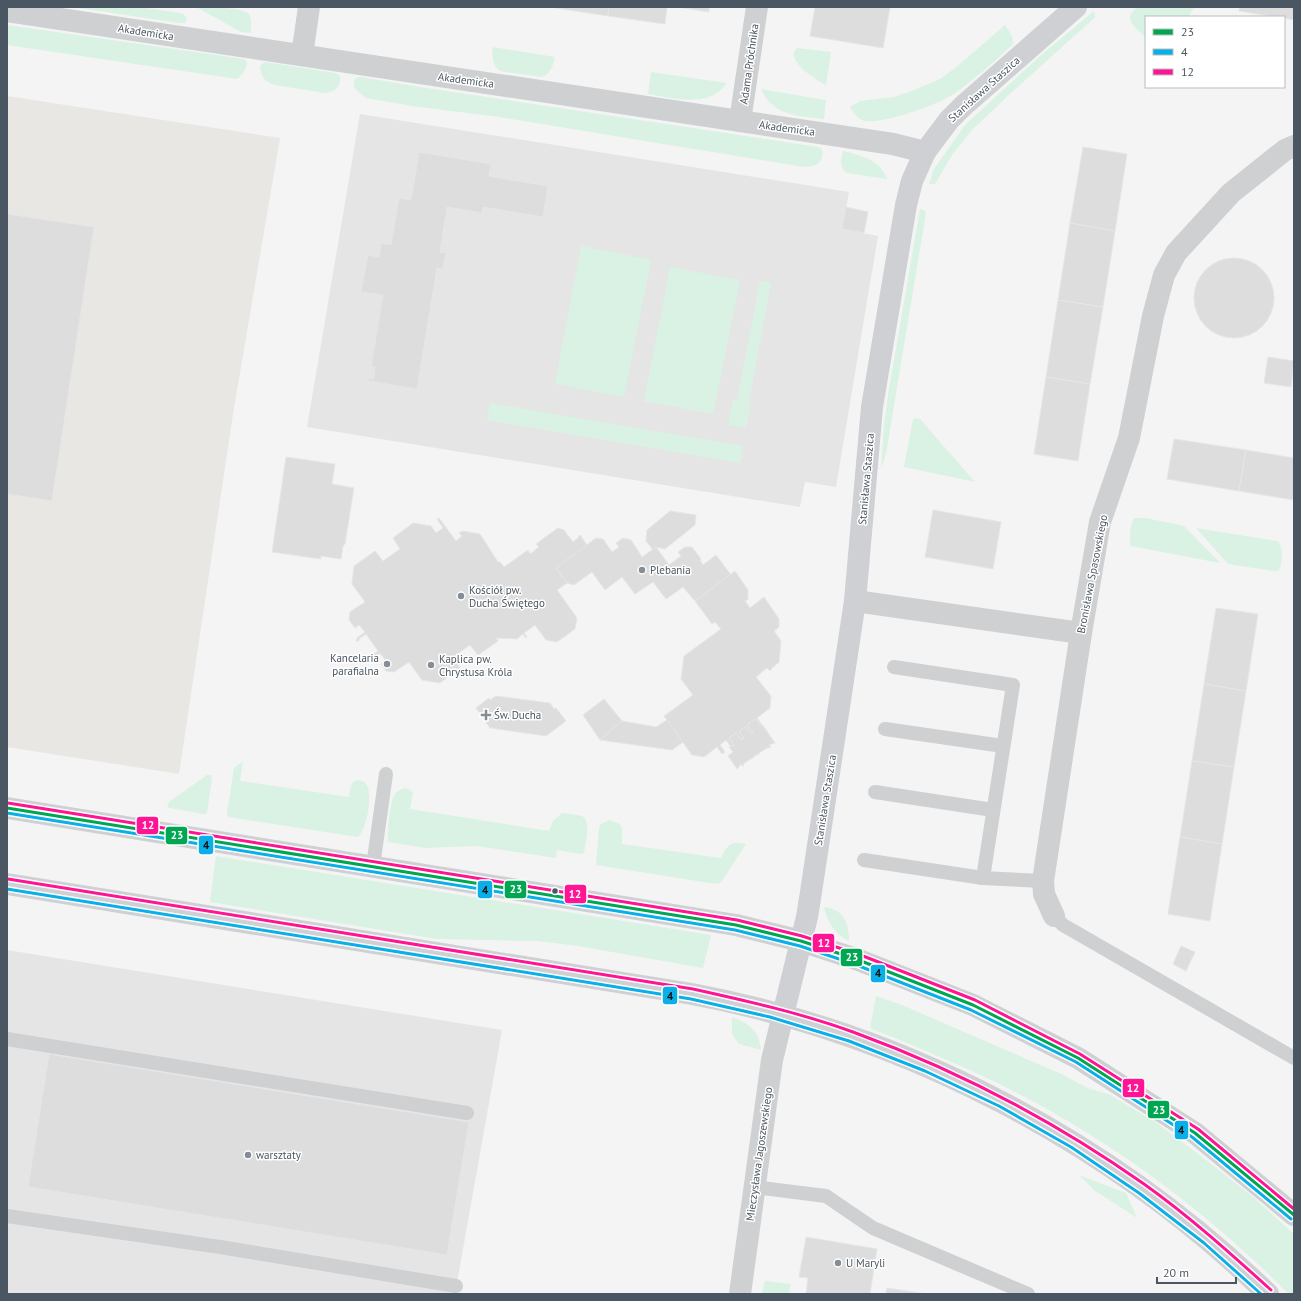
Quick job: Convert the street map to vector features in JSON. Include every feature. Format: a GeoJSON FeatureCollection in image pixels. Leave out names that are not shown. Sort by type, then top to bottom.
{"type":"FeatureCollection","features":[{"type":"Feature","properties":{"kind":"main road","name":"Stanisława Staszica"},"geometry":{"type":"LineString","coordinates":[[783,1015],[811,892],[855,601],[872,407],[906,205],[912,181],[925,152],[949,120],[962,106],[1076,7]]}},
{"type":"Feature","properties":{"kind":"main road"},"geometry":{"type":"LineString","coordinates":[[7,808],[736,924],[801,941],[856,959],[973,1005],[1078,1058],[1195,1133],[1294,1215]]}},
{"type":"Feature","properties":{"kind":"main road"},"geometry":{"type":"LineString","coordinates":[[7,884],[720,999],[783,1015],[841,1033],[920,1063],[985,1093],[1070,1140],[1131,1180],[1193,1227],[1268,1294]]}},
{"type":"Feature","properties":{"kind":"street"},"geometry":{"type":"LineString","coordinates":[[302,55],[310,7]]}},
{"type":"Feature","properties":{"kind":"street","name":"Adama Próchnika"},"geometry":{"type":"LineString","coordinates":[[740,121],[757,7]]}},
{"type":"Feature","properties":{"kind":"street","name":"Akademicka"},"geometry":{"type":"LineString","coordinates":[[7,11],[892,144],[925,152]]}},
{"type":"Feature","properties":{"kind":"street","name":"Bronisława Spasowskiego"},"geometry":{"type":"LineString","coordinates":[[1054,916],[1044,894],[1043,881],[1081,633],[1100,522],[1129,438],[1153,316],[1164,275],[1176,253],[1231,193],[1285,150],[1294,146]]}},
{"type":"Feature","properties":{"kind":"street"},"geometry":{"type":"LineString","coordinates":[[855,601],[1081,633]]}},
{"type":"Feature","properties":{"kind":"street","name":"Mieczysława Jagoszewskiego"},"geometry":{"type":"LineString","coordinates":[[740,1294],[772,1060],[783,1015]]}},
{"type":"Feature","properties":{"kind":"lane"},"geometry":{"type":"LineString","coordinates":[[894,667],[1013,685],[983,878]]}},
{"type":"Feature","properties":{"kind":"lane"},"geometry":{"type":"LineString","coordinates":[[885,729],[1004,746]]}},
{"type":"Feature","properties":{"kind":"lane"},"geometry":{"type":"LineString","coordinates":[[373,866],[386,774]]}},
{"type":"Feature","properties":{"kind":"lane"},"geometry":{"type":"LineString","coordinates":[[875,792],[993,810]]}},
{"type":"Feature","properties":{"kind":"lane"},"geometry":{"type":"LineString","coordinates":[[864,860],[983,878],[1043,881]]}},
{"type":"Feature","properties":{"kind":"lane"},"geometry":{"type":"LineString","coordinates":[[1054,916],[1063,924],[1294,1058]]}},
{"type":"Feature","properties":{"kind":"lane"},"geometry":{"type":"LineString","coordinates":[[7,1039],[467,1113]]}},
{"type":"Feature","properties":{"kind":"lane"},"geometry":{"type":"LineString","coordinates":[[754,1188],[826,1196],[873,1228],[1028,1294]]}},
{"type":"Feature","properties":{"kind":"lane"},"geometry":{"type":"LineString","coordinates":[[7,1216],[220,1247],[456,1286]]}},
{"type":"Feature","properties":{"kind":"shaded area"},"geometry":{"type":"Polygon","coordinates":[[[7,96],[280,138],[233,414],[179,774],[7,747],[7,96]]]}},
{"type":"Feature","properties":{"kind":"shaded area"},"geometry":{"type":"Polygon","coordinates":[[[360,114],[849,192],[842,229],[878,236],[836,487],[805,482],[800,507],[307,427],[360,114]]]}},
{"type":"Feature","properties":{"kind":"shaded area"},"geometry":{"type":"Polygon","coordinates":[[[7,950],[502,1030],[455,1294],[7,1294],[7,950]]]}},
{"type":"Feature","properties":{"kind":"green space"},"geometry":{"type":"Polygon","coordinates":[[[73,7],[140,7],[180,13],[187,18],[185,23],[179,23],[73,7]]]}},
{"type":"Feature","properties":{"kind":"green space"},"geometry":{"type":"Polygon","coordinates":[[[196,7],[224,8],[245,12],[249,14],[251,18],[251,33],[241,32],[196,7]]]}},
{"type":"Feature","properties":{"kind":"green space"},"geometry":{"type":"Polygon","coordinates":[[[1138,7],[1194,7],[1189,16],[1145,16],[1145,37],[1132,24],[1130,17],[1133,11],[1138,7]]]}},
{"type":"Feature","properties":{"kind":"green space"},"geometry":{"type":"Polygon","coordinates":[[[1094,11],[1095,18],[972,130],[952,155],[935,184],[929,184],[934,169],[965,125],[1040,56],[1094,11]]]}},
{"type":"Feature","properties":{"kind":"green space"},"geometry":{"type":"Polygon","coordinates":[[[7,25],[244,59],[247,62],[244,72],[237,79],[7,45],[7,25]]]}},
{"type":"Feature","properties":{"kind":"green space"},"geometry":{"type":"Polygon","coordinates":[[[1005,25],[1012,36],[1013,44],[976,77],[952,95],[910,113],[884,120],[865,121],[856,116],[850,107],[860,101],[894,97],[940,79],[954,69],[1005,25]]]}},
{"type":"Feature","properties":{"kind":"green space"},"geometry":{"type":"Polygon","coordinates":[[[492,47],[555,57],[551,69],[542,77],[500,71],[494,63],[492,47]]]}},
{"type":"Feature","properties":{"kind":"green space"},"geometry":{"type":"Polygon","coordinates":[[[797,48],[831,52],[826,85],[803,69],[794,58],[794,53],[797,48]]]}},
{"type":"Feature","properties":{"kind":"green space"},"geometry":{"type":"Polygon","coordinates":[[[265,62],[335,73],[340,76],[340,83],[335,90],[325,93],[275,85],[266,81],[261,73],[260,66],[265,62]]]}},
{"type":"Feature","properties":{"kind":"green space"},"geometry":{"type":"Polygon","coordinates":[[[651,72],[727,83],[720,91],[701,99],[690,100],[669,98],[648,94],[651,72]]]}},
{"type":"Feature","properties":{"kind":"green space"},"geometry":{"type":"Polygon","coordinates":[[[357,77],[818,147],[822,149],[823,154],[819,163],[804,167],[499,117],[412,106],[366,98],[354,87],[354,80],[357,77]]]}},
{"type":"Feature","properties":{"kind":"green space"},"geometry":{"type":"Polygon","coordinates":[[[761,89],[826,100],[824,119],[805,117],[779,110],[766,98],[761,89]]]}},
{"type":"Feature","properties":{"kind":"green space"},"geometry":{"type":"Polygon","coordinates":[[[843,151],[869,159],[880,167],[887,179],[847,173],[844,171],[842,166],[841,160],[843,151]]]}},
{"type":"Feature","properties":{"kind":"green space"},"geometry":{"type":"Polygon","coordinates":[[[920,209],[924,210],[926,213],[886,454],[881,469],[888,395],[920,209]]]}},
{"type":"Feature","properties":{"kind":"green space"},"geometry":{"type":"Polygon","coordinates":[[[581,246],[651,260],[624,397],[555,384],[581,246]]]}},
{"type":"Feature","properties":{"kind":"green space"},"geometry":{"type":"Polygon","coordinates":[[[670,267],[740,280],[713,414],[644,401],[670,267]]]}},
{"type":"Feature","properties":{"kind":"green space"},"geometry":{"type":"Polygon","coordinates":[[[760,281],[771,283],[749,402],[751,403],[746,428],[728,425],[733,400],[737,401],[760,281]]]}},
{"type":"Feature","properties":{"kind":"green space"},"geometry":{"type":"Polygon","coordinates":[[[490,403],[743,446],[740,463],[487,420],[490,403]]]}},
{"type":"Feature","properties":{"kind":"green space"},"geometry":{"type":"Polygon","coordinates":[[[913,419],[920,419],[975,482],[904,467],[913,419]]]}},
{"type":"Feature","properties":{"kind":"green space"},"geometry":{"type":"Polygon","coordinates":[[[1134,518],[1146,518],[1184,526],[1220,563],[1131,546],[1130,531],[1134,518]]]}},
{"type":"Feature","properties":{"kind":"green space"},"geometry":{"type":"Polygon","coordinates":[[[1196,528],[1277,541],[1282,551],[1280,568],[1278,571],[1273,571],[1228,564],[1196,528]]]}},
{"type":"Feature","properties":{"kind":"green space"},"geometry":{"type":"Polygon","coordinates":[[[243,761],[240,781],[349,797],[352,783],[358,780],[362,781],[366,784],[369,790],[369,808],[361,833],[358,837],[228,817],[227,813],[234,768],[243,761]]]}},
{"type":"Feature","properties":{"kind":"green space"},"geometry":{"type":"Polygon","coordinates":[[[207,775],[211,775],[212,778],[207,813],[204,814],[169,808],[167,806],[169,802],[207,775]]]}},
{"type":"Feature","properties":{"kind":"green space"},"geometry":{"type":"Polygon","coordinates":[[[405,788],[411,790],[413,793],[410,809],[549,831],[553,821],[562,813],[582,816],[587,823],[584,853],[580,854],[557,850],[556,858],[477,846],[426,848],[388,842],[389,820],[393,798],[395,794],[405,788]]]}},
{"type":"Feature","properties":{"kind":"green space"},"geometry":{"type":"Polygon","coordinates":[[[609,820],[620,824],[622,828],[622,844],[721,858],[725,850],[733,843],[746,844],[722,881],[716,884],[596,865],[599,828],[601,824],[609,820]]]}},
{"type":"Feature","properties":{"kind":"green space"},"geometry":{"type":"Polygon","coordinates":[[[216,856],[711,935],[703,968],[578,946],[537,941],[437,939],[210,902],[216,856]]]}},
{"type":"Feature","properties":{"kind":"green space"},"geometry":{"type":"Polygon","coordinates":[[[824,907],[831,908],[841,914],[844,918],[848,929],[849,941],[832,927],[824,907]]]}},
{"type":"Feature","properties":{"kind":"green space"},"geometry":{"type":"Polygon","coordinates":[[[876,996],[902,1005],[1059,1073],[1090,1089],[1109,1094],[1157,1123],[1252,1196],[1294,1234],[1294,1294],[1289,1294],[1227,1236],[1161,1183],[1091,1135],[1054,1113],[981,1075],[870,1028],[876,996]]]}},
{"type":"Feature","properties":{"kind":"green space"},"geometry":{"type":"Polygon","coordinates":[[[732,1017],[748,1025],[752,1029],[758,1038],[761,1050],[739,1044],[732,1034],[732,1017]]]}},
{"type":"Feature","properties":{"kind":"green space"},"geometry":{"type":"Polygon","coordinates":[[[1079,1175],[1126,1193],[1137,1218],[1094,1190],[1079,1175]]]}},
{"type":"Feature","properties":{"kind":"green space"},"geometry":{"type":"Polygon","coordinates":[[[765,1281],[791,1284],[789,1294],[762,1294],[765,1281]]]}},
{"type":"Feature","properties":{"kind":"building"},"geometry":{"type":"Polygon","coordinates":[[[550,7],[609,7],[608,16],[550,7]]]}},
{"type":"Feature","properties":{"kind":"building"},"geometry":{"type":"Polygon","coordinates":[[[609,7],[667,7],[665,24],[608,16],[609,7]]]}},
{"type":"Feature","properties":{"kind":"building"},"geometry":{"type":"Polygon","coordinates":[[[678,7],[709,7],[709,12],[678,7]]]}},
{"type":"Feature","properties":{"kind":"building"},"geometry":{"type":"Polygon","coordinates":[[[815,7],[890,7],[883,48],[810,36],[815,7]]]}},
{"type":"Feature","properties":{"kind":"building"},"geometry":{"type":"Polygon","coordinates":[[[1240,7],[1294,7],[1294,20],[1285,18],[1285,16],[1270,16],[1239,11],[1240,7]]]}},
{"type":"Feature","properties":{"kind":"building"},"geometry":{"type":"Polygon","coordinates":[[[1083,147],[1127,154],[1115,231],[1070,223],[1083,147]]]}},
{"type":"Feature","properties":{"kind":"building"},"geometry":{"type":"Polygon","coordinates":[[[419,152],[491,164],[489,176],[548,186],[543,217],[483,207],[482,213],[447,207],[440,252],[446,253],[443,269],[437,268],[417,389],[368,381],[368,378],[374,379],[375,367],[371,367],[383,295],[361,292],[368,255],[379,257],[381,243],[391,245],[399,198],[411,200],[419,152]]]}},
{"type":"Feature","properties":{"kind":"building"},"geometry":{"type":"Polygon","coordinates":[[[846,207],[868,212],[864,233],[842,229],[846,207]]]}},
{"type":"Feature","properties":{"kind":"building"},"geometry":{"type":"Polygon","coordinates":[[[7,214],[94,227],[52,501],[7,494],[7,214]]]}},
{"type":"Feature","properties":{"kind":"building"},"geometry":{"type":"Polygon","coordinates":[[[1070,223],[1115,231],[1103,307],[1058,300],[1070,223]]]}},
{"type":"Feature","properties":{"kind":"building"},"geometry":{"type":"Polygon","coordinates":[[[1226,258],[1242,258],[1256,265],[1267,276],[1274,290],[1274,306],[1271,313],[1262,326],[1256,331],[1242,338],[1226,338],[1212,331],[1201,320],[1194,306],[1194,290],[1201,276],[1212,265],[1226,258]]]}},
{"type":"Feature","properties":{"kind":"building"},"geometry":{"type":"Polygon","coordinates":[[[1058,300],[1103,307],[1090,384],[1046,377],[1058,300]]]}},
{"type":"Feature","properties":{"kind":"building"},"geometry":{"type":"Polygon","coordinates":[[[1268,357],[1294,361],[1291,387],[1264,383],[1268,357]]]}},
{"type":"Feature","properties":{"kind":"building"},"geometry":{"type":"Polygon","coordinates":[[[1046,377],[1090,384],[1078,461],[1034,454],[1046,377]]]}},
{"type":"Feature","properties":{"kind":"building"},"geometry":{"type":"Polygon","coordinates":[[[1174,439],[1246,450],[1239,491],[1167,479],[1174,439]]]}},
{"type":"Feature","properties":{"kind":"building"},"geometry":{"type":"Polygon","coordinates":[[[1246,450],[1294,458],[1294,500],[1239,491],[1246,450]]]}},
{"type":"Feature","properties":{"kind":"building"},"geometry":{"type":"Polygon","coordinates":[[[286,457],[335,464],[332,484],[354,488],[345,544],[343,546],[341,559],[321,556],[321,559],[272,552],[286,457]]]}},
{"type":"Feature","properties":{"kind":"building"},"geometry":{"type":"Polygon","coordinates":[[[933,510],[1001,522],[993,569],[925,557],[933,510]]]}},
{"type":"Feature","properties":{"kind":"building"},"geometry":{"type":"Polygon","coordinates":[[[670,511],[696,515],[695,525],[665,549],[656,547],[653,550],[646,541],[647,530],[670,511]]]}},
{"type":"Feature","properties":{"kind":"building","name":"Kościół pw. Ducha Świętego"},"geometry":{"type":"Polygon","coordinates":[[[439,518],[456,541],[462,536],[459,533],[463,531],[480,534],[498,562],[500,562],[504,567],[528,550],[530,554],[539,547],[536,544],[558,528],[564,530],[573,542],[580,535],[587,545],[556,568],[567,583],[557,590],[577,618],[575,629],[557,642],[546,640],[535,625],[524,633],[527,637],[526,638],[523,634],[517,639],[496,638],[498,641],[478,655],[470,645],[453,657],[460,668],[440,683],[422,680],[409,662],[394,672],[386,671],[381,664],[386,661],[380,653],[372,659],[368,658],[369,655],[371,656],[378,651],[366,634],[359,639],[359,641],[356,641],[357,638],[365,632],[359,625],[355,628],[349,620],[350,612],[365,602],[352,584],[354,566],[375,551],[383,561],[400,549],[393,538],[413,523],[431,526],[436,533],[443,528],[437,519],[439,518]]]}},
{"type":"Feature","properties":{"kind":"building","name":"Plebania"},"geometry":{"type":"Polygon","coordinates":[[[596,538],[603,539],[612,552],[619,547],[616,543],[623,538],[631,540],[642,557],[656,547],[669,565],[681,556],[678,552],[685,547],[692,547],[701,559],[700,560],[703,565],[716,555],[731,575],[695,601],[683,587],[666,599],[653,582],[635,594],[622,577],[605,590],[592,572],[574,585],[567,583],[556,568],[596,538]]]}},
{"type":"Feature","properties":{"kind":"building"},"geometry":{"type":"Polygon","coordinates":[[[735,571],[748,590],[748,599],[745,601],[750,608],[764,597],[779,619],[779,627],[774,631],[781,641],[779,662],[770,671],[767,668],[756,677],[771,696],[770,708],[757,718],[762,725],[761,726],[755,719],[747,725],[753,732],[751,734],[745,727],[739,731],[744,738],[741,740],[736,733],[729,738],[734,745],[731,747],[726,740],[720,745],[725,752],[722,754],[717,747],[704,757],[692,755],[664,716],[693,695],[681,679],[684,656],[721,629],[715,622],[712,624],[695,601],[735,571]]]}},
{"type":"Feature","properties":{"kind":"building"},"geometry":{"type":"Polygon","coordinates":[[[1216,608],[1258,614],[1246,691],[1204,684],[1216,608]]]}},
{"type":"Feature","properties":{"kind":"building"},"geometry":{"type":"Polygon","coordinates":[[[1204,684],[1246,691],[1234,767],[1192,761],[1204,684]]]}},
{"type":"Feature","properties":{"kind":"building"},"geometry":{"type":"Polygon","coordinates":[[[496,696],[550,703],[566,721],[546,736],[490,728],[476,708],[489,698],[490,700],[496,696]]]}},
{"type":"Feature","properties":{"kind":"building"},"geometry":{"type":"Polygon","coordinates":[[[604,699],[622,721],[600,740],[583,715],[604,699]]]}},
{"type":"Feature","properties":{"kind":"building"},"geometry":{"type":"Polygon","coordinates":[[[755,719],[761,726],[762,724],[775,743],[769,745],[771,747],[743,764],[744,766],[741,764],[737,769],[728,756],[733,752],[729,747],[734,745],[729,738],[736,733],[741,740],[744,738],[739,731],[745,727],[751,734],[753,732],[747,725],[755,719]]]}},
{"type":"Feature","properties":{"kind":"building"},"geometry":{"type":"Polygon","coordinates":[[[667,720],[683,742],[672,750],[600,740],[622,721],[656,727],[667,720]]]}},
{"type":"Feature","properties":{"kind":"building"},"geometry":{"type":"Polygon","coordinates":[[[1192,761],[1234,767],[1222,844],[1180,837],[1192,761]]]}},
{"type":"Feature","properties":{"kind":"building"},"geometry":{"type":"Polygon","coordinates":[[[1180,837],[1222,844],[1210,921],[1168,914],[1180,837]]]}},
{"type":"Feature","properties":{"kind":"building"},"geometry":{"type":"Polygon","coordinates":[[[1181,946],[1195,952],[1186,971],[1173,964],[1181,946]]]}},
{"type":"Feature","properties":{"kind":"building","name":"warsztaty"},"geometry":{"type":"Polygon","coordinates":[[[49,1054],[469,1122],[447,1255],[28,1187],[49,1054]]]}},
{"type":"Feature","properties":{"kind":"building","name":"U Maryli"},"geometry":{"type":"Polygon","coordinates":[[[806,1237],[877,1249],[870,1294],[806,1294],[808,1278],[799,1277],[806,1237]]]}},
{"type":"Feature","properties":{"kind":"building"},"geometry":{"type":"Polygon","coordinates":[[[887,1288],[927,1294],[886,1294],[887,1288]]]}},
{"type":"Feature","properties":{"kind":"transit line","name":"12"},"geometry":{"type":"LineString","coordinates":[[8,803],[737,920],[802,936],[858,954],[975,1000],[1080,1054],[1198,1129],[1294,1209]]}},
{"type":"Feature","properties":{"kind":"transit line","name":"23"},"geometry":{"type":"LineString","coordinates":[[7,808],[736,925],[801,941],[856,959],[973,1005],[1078,1058],[1195,1133],[1294,1215]]}},
{"type":"Feature","properties":{"kind":"transit line","name":"4"},"geometry":{"type":"LineString","coordinates":[[7,813],[735,930],[800,946],[854,964],[971,1010],[1076,1062],[1192,1137],[1291,1219]]}},
{"type":"Feature","properties":{"kind":"transit line","name":"12"},"geometry":{"type":"LineString","coordinates":[[8,879],[693,989],[774,1008],[833,1025],[892,1047],[967,1080],[1003,1098],[1075,1139],[1161,1196],[1209,1235],[1271,1290]]}},
{"type":"Feature","properties":{"kind":"transit line","name":"4"},"geometry":{"type":"LineString","coordinates":[[7,889],[691,999],[770,1017],[849,1041],[925,1071],[999,1106],[1071,1147],[1139,1193],[1204,1243],[1261,1294]]}},
{"type":"Feature","properties":{"kind":"place","name":"Plebania"},"geometry":{"type":"Point","coordinates":[642,570]}},
{"type":"Feature","properties":{"kind":"place","name":"Kościół pw. Ducha Świętego"},"geometry":{"type":"Point","coordinates":[461,596]}},
{"type":"Feature","properties":{"kind":"place","name":"Kancelaria parafialna"},"geometry":{"type":"Point","coordinates":[387,664]}},
{"type":"Feature","properties":{"kind":"place","name":"Kaplica pw. Chrystusa Króla"},"geometry":{"type":"Point","coordinates":[431,665]}},
{"type":"Feature","properties":{"kind":"place","name":"Św. Ducha"},"geometry":{"type":"Point","coordinates":[486,715]}},
{"type":"Feature","properties":{"kind":"place","name":"warsztaty"},"geometry":{"type":"Point","coordinates":[248,1155]}},
{"type":"Feature","properties":{"kind":"place","name":"U Maryli"},"geometry":{"type":"Point","coordinates":[838,1263]}}]}
